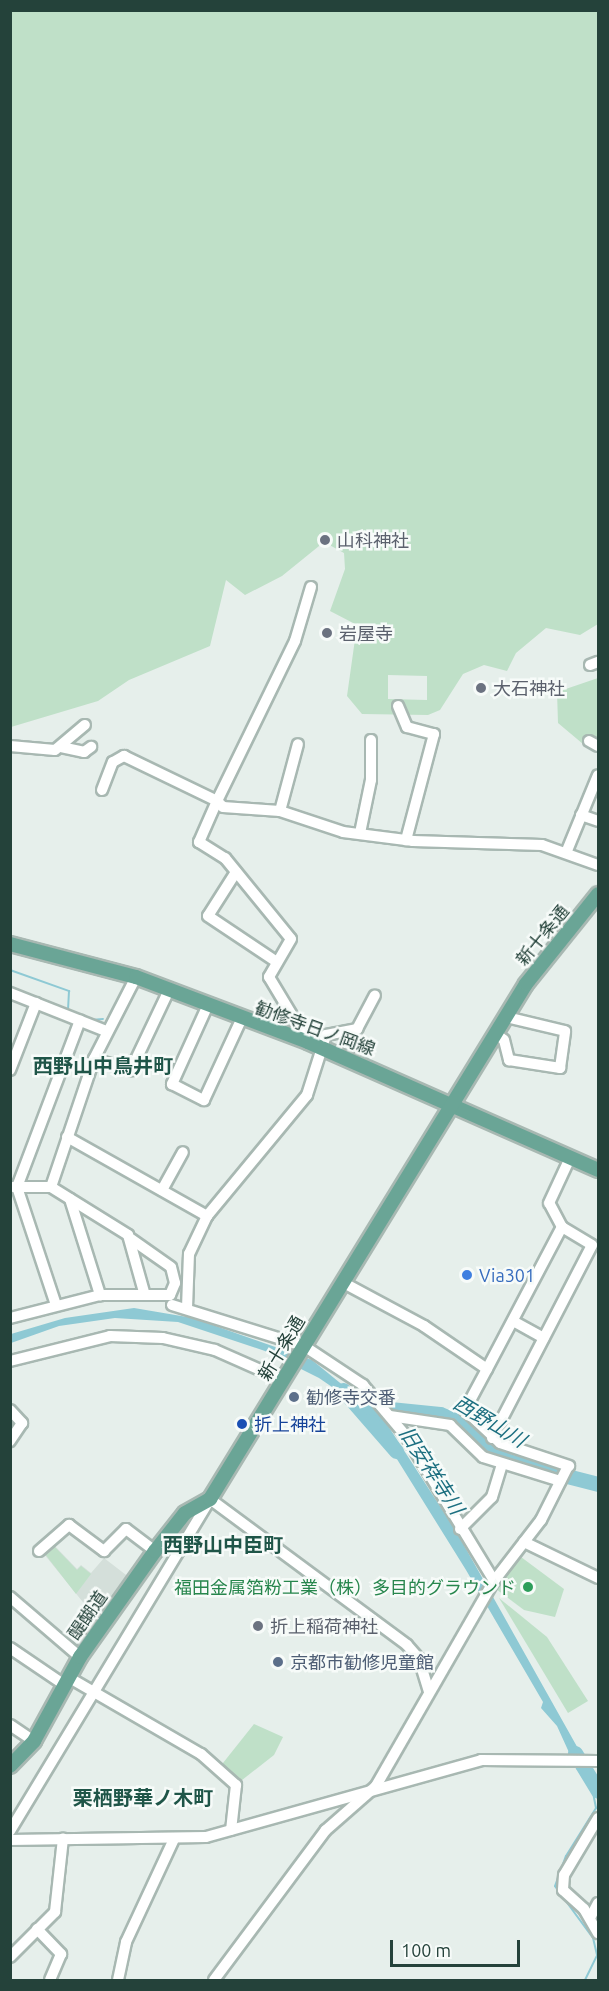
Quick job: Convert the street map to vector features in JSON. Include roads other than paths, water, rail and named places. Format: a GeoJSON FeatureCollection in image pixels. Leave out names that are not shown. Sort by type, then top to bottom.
{"type":"FeatureCollection","features":[{"type":"Feature","properties":{"kind":"main road","name":"新十条通"},"geometry":{"type":"LineString","coordinates":[[210,1499],[495,1033],[598,894]]}},
{"type":"Feature","properties":{"kind":"main road","name":"勧修寺日ノ岡線"},"geometry":{"type":"LineString","coordinates":[[10,944],[135,977],[241,1020],[313,1044],[452,1103],[598,1170]]}},
{"type":"Feature","properties":{"kind":"main road","name":"醍醐道"},"geometry":{"type":"LineString","coordinates":[[10,1766],[34,1741],[80,1658],[155,1551],[185,1513],[210,1499]]}},
{"type":"Feature","properties":{"kind":"street"},"geometry":{"type":"LineString","coordinates":[[188,1308],[189,1254],[207,1216],[307,1095],[313,1044],[270,977],[291,939],[236,872],[199,842],[291,652],[311,587]]}},
{"type":"Feature","properties":{"kind":"street"},"geometry":{"type":"LineString","coordinates":[[398,706],[407,727],[434,734],[406,840]]}},
{"type":"Feature","properties":{"kind":"street"},"geometry":{"type":"LineString","coordinates":[[61,747],[85,726]]}},
{"type":"Feature","properties":{"kind":"street"},"geometry":{"type":"LineString","coordinates":[[360,833],[371,780],[371,740]]}},
{"type":"Feature","properties":{"kind":"street"},"geometry":{"type":"LineString","coordinates":[[280,811],[298,744]]}},
{"type":"Feature","properties":{"kind":"street"},"geometry":{"type":"LineString","coordinates":[[10,746],[37,751],[61,747],[84,752],[92,747]]}},
{"type":"Feature","properties":{"kind":"street"},"geometry":{"type":"LineString","coordinates":[[102,790],[113,762],[124,756],[217,801],[245,810],[280,811],[360,833],[406,840],[543,845],[598,865]]}},
{"type":"Feature","properties":{"kind":"street"},"geometry":{"type":"LineString","coordinates":[[566,853],[598,774]]}},
{"type":"Feature","properties":{"kind":"street"},"geometry":{"type":"LineString","coordinates":[[581,815],[598,821]]}},
{"type":"Feature","properties":{"kind":"street"},"geometry":{"type":"LineString","coordinates":[[236,872],[208,916],[277,962]]}},
{"type":"Feature","properties":{"kind":"street"},"geometry":{"type":"LineString","coordinates":[[51,1187],[94,1059],[135,977]]}},
{"type":"Feature","properties":{"kind":"street"},"geometry":{"type":"LineString","coordinates":[[94,1059],[131,1070],[168,990]]}},
{"type":"Feature","properties":{"kind":"street"},"geometry":{"type":"LineString","coordinates":[[10,993],[106,1031]]}},
{"type":"Feature","properties":{"kind":"street"},"geometry":{"type":"LineString","coordinates":[[313,1044],[326,1035],[357,1029],[375,995]]}},
{"type":"Feature","properties":{"kind":"street"},"geometry":{"type":"LineString","coordinates":[[10,1070],[36,1003]]}},
{"type":"Feature","properties":{"kind":"street"},"geometry":{"type":"LineString","coordinates":[[207,1006],[172,1084],[204,1100],[241,1020]]}},
{"type":"Feature","properties":{"kind":"street"},"geometry":{"type":"LineString","coordinates":[[495,1033],[504,1040],[513,1062],[560,1068],[565,1031],[506,1017]]}},
{"type":"Feature","properties":{"kind":"street"},"geometry":{"type":"LineString","coordinates":[[56,1305],[14,1187],[80,1020]]}},
{"type":"Feature","properties":{"kind":"street"},"geometry":{"type":"LineString","coordinates":[[67,1137],[207,1216]]}},
{"type":"Feature","properties":{"kind":"street"},"geometry":{"type":"LineString","coordinates":[[162,1190],[183,1152]]}},
{"type":"Feature","properties":{"kind":"street"},"geometry":{"type":"LineString","coordinates":[[492,1438],[592,1245],[562,1227],[549,1203],[570,1158]]}},
{"type":"Feature","properties":{"kind":"street"},"geometry":{"type":"LineString","coordinates":[[11,1317],[100,1295],[144,1292],[170,1295],[174,1274],[166,1261],[51,1187],[14,1187]]}},
{"type":"Feature","properties":{"kind":"street"},"geometry":{"type":"LineString","coordinates":[[70,1199],[100,1295]]}},
{"type":"Feature","properties":{"kind":"street"},"geometry":{"type":"LineString","coordinates":[[214,1980],[326,1830],[376,1786],[492,1585],[524,1542],[568,1467],[492,1438],[465,1410],[562,1227]]}},
{"type":"Feature","properties":{"kind":"street"},"geometry":{"type":"LineString","coordinates":[[131,1239],[144,1292]]}},
{"type":"Feature","properties":{"kind":"street"},"geometry":{"type":"LineString","coordinates":[[342,1282],[424,1326],[487,1369]]}},
{"type":"Feature","properties":{"kind":"street"},"geometry":{"type":"LineString","coordinates":[[172,1305],[188,1308],[302,1348],[363,1385],[390,1416],[492,1585]]}},
{"type":"Feature","properties":{"kind":"street"},"geometry":{"type":"LineString","coordinates":[[513,1321],[544,1338]]}},
{"type":"Feature","properties":{"kind":"street"},"geometry":{"type":"LineString","coordinates":[[10,1361],[110,1336],[163,1338],[215,1350],[286,1375]]}},
{"type":"Feature","properties":{"kind":"street"},"geometry":{"type":"LineString","coordinates":[[10,1410],[22,1424],[10,1441]]}},
{"type":"Feature","properties":{"kind":"street"},"geometry":{"type":"LineString","coordinates":[[390,1416],[450,1425],[483,1456],[502,1465],[561,1480]]}},
{"type":"Feature","properties":{"kind":"street"},"geometry":{"type":"LineString","coordinates":[[460,1529],[492,1497],[502,1465]]}},
{"type":"Feature","properties":{"kind":"street"},"geometry":{"type":"LineString","coordinates":[[210,1499],[407,1646],[419,1659],[429,1691]]}},
{"type":"Feature","properties":{"kind":"street","name":"新十条通"},"geometry":{"type":"LineString","coordinates":[[10,1831],[210,1499]]}},
{"type":"Feature","properties":{"kind":"street"},"geometry":{"type":"LineString","coordinates":[[39,1551],[69,1526],[104,1551],[126,1528],[155,1551]]}},
{"type":"Feature","properties":{"kind":"street"},"geometry":{"type":"LineString","coordinates":[[524,1542],[598,1578]]}},
{"type":"Feature","properties":{"kind":"street"},"geometry":{"type":"LineString","coordinates":[[10,1597],[80,1658]]}},
{"type":"Feature","properties":{"kind":"street"},"geometry":{"type":"LineString","coordinates":[[10,1648],[66,1681],[93,1692],[201,1754],[236,1785],[231,1830]]}},
{"type":"Feature","properties":{"kind":"street"},"geometry":{"type":"LineString","coordinates":[[10,1725],[34,1741]]}},
{"type":"Feature","properties":{"kind":"street"},"geometry":{"type":"LineString","coordinates":[[10,1840],[174,1839],[231,1830],[376,1786],[481,1760],[593,1761]]}},
{"type":"Feature","properties":{"kind":"street"},"geometry":{"type":"LineString","coordinates":[[598,1818],[564,1875],[563,1890],[590,1918],[598,1933]]}},
{"type":"Feature","properties":{"kind":"street"},"geometry":{"type":"LineString","coordinates":[[10,1957],[55,1912],[63,1838]]}},
{"type":"Feature","properties":{"kind":"street"},"geometry":{"type":"LineString","coordinates":[[118,1980],[126,1942],[174,1839]]}},
{"type":"Feature","properties":{"kind":"street"},"geometry":{"type":"LineString","coordinates":[[590,1918],[598,1903]]}},
{"type":"Feature","properties":{"kind":"street"},"geometry":{"type":"LineString","coordinates":[[37,1929],[61,1954],[50,1980]]}},
{"type":"Feature","properties":{"kind":"water"},"geometry":{"type":"Polygon","coordinates":[[[134,1308],[193,1318],[312,1360],[383,1418],[456,1531],[589,1768],[577,1770],[557,1726],[541,1708],[543,1702],[466,1570],[367,1411],[319,1378],[265,1351],[178,1322],[115,1318],[59,1326],[11,1343],[11,1334],[65,1318],[134,1308]]]}},
{"type":"Feature","properties":{"kind":"waterway"},"geometry":{"type":"LineString","coordinates":[[10,970],[69,991],[68,1012]]}},
{"type":"Feature","properties":{"kind":"waterway"},"geometry":{"type":"LineString","coordinates":[[91,1020],[103,1019]]}},
{"type":"Feature","properties":{"kind":"waterway","name":"旧安祥寺川"},"geometry":{"type":"LineString","coordinates":[[343,1390],[396,1451]]}},
{"type":"Feature","properties":{"kind":"waterway","name":"西野山川"},"geometry":{"type":"LineString","coordinates":[[370,1407],[440,1414],[459,1422],[481,1445],[508,1461],[598,1484]]}},
{"type":"Feature","properties":{"kind":"waterway","name":"旧安祥寺川"},"geometry":{"type":"LineString","coordinates":[[575,1753],[598,1791]]}},
{"type":"Feature","properties":{"kind":"waterway"},"geometry":{"type":"LineString","coordinates":[[585,1980],[597,1955],[593,1938],[555,1886],[566,1856],[596,1808],[591,1782]]}},
{"type":"Feature","properties":{"kind":"place","name":"山科神社"},"geometry":{"type":"Point","coordinates":[325,540]}},
{"type":"Feature","properties":{"kind":"place","name":"岩屋寺"},"geometry":{"type":"Point","coordinates":[327,633]}},
{"type":"Feature","properties":{"kind":"place","name":"大石神社"},"geometry":{"type":"Point","coordinates":[481,688]}},
{"type":"Feature","properties":{"kind":"place","name":"Via301"},"geometry":{"type":"Point","coordinates":[467,1275]}},
{"type":"Feature","properties":{"kind":"place","name":"勧修寺交番"},"geometry":{"type":"Point","coordinates":[294,1397]}},
{"type":"Feature","properties":{"kind":"place","name":"折上神社"},"geometry":{"type":"Point","coordinates":[242,1424]}},
{"type":"Feature","properties":{"kind":"place","name":"福田金属箔粉工業（株）多目的グラウンド"},"geometry":{"type":"Point","coordinates":[528,1587]}},
{"type":"Feature","properties":{"kind":"place","name":"折上稲荷神社"},"geometry":{"type":"Point","coordinates":[258,1626]}},
{"type":"Feature","properties":{"kind":"place","name":"京都市勧修児童館"},"geometry":{"type":"Point","coordinates":[278,1662]}},
{"type":"Feature","properties":{"kind":"district","name":"西野山中鳥井町"},"geometry":{"type":"Point","coordinates":[103,1065]}},
{"type":"Feature","properties":{"kind":"district","name":"西野山中臣町"},"geometry":{"type":"Point","coordinates":[223,1544]}},
{"type":"Feature","properties":{"kind":"district","name":"栗栖野華ノ木町"},"geometry":{"type":"Point","coordinates":[143,1797]}}]}
